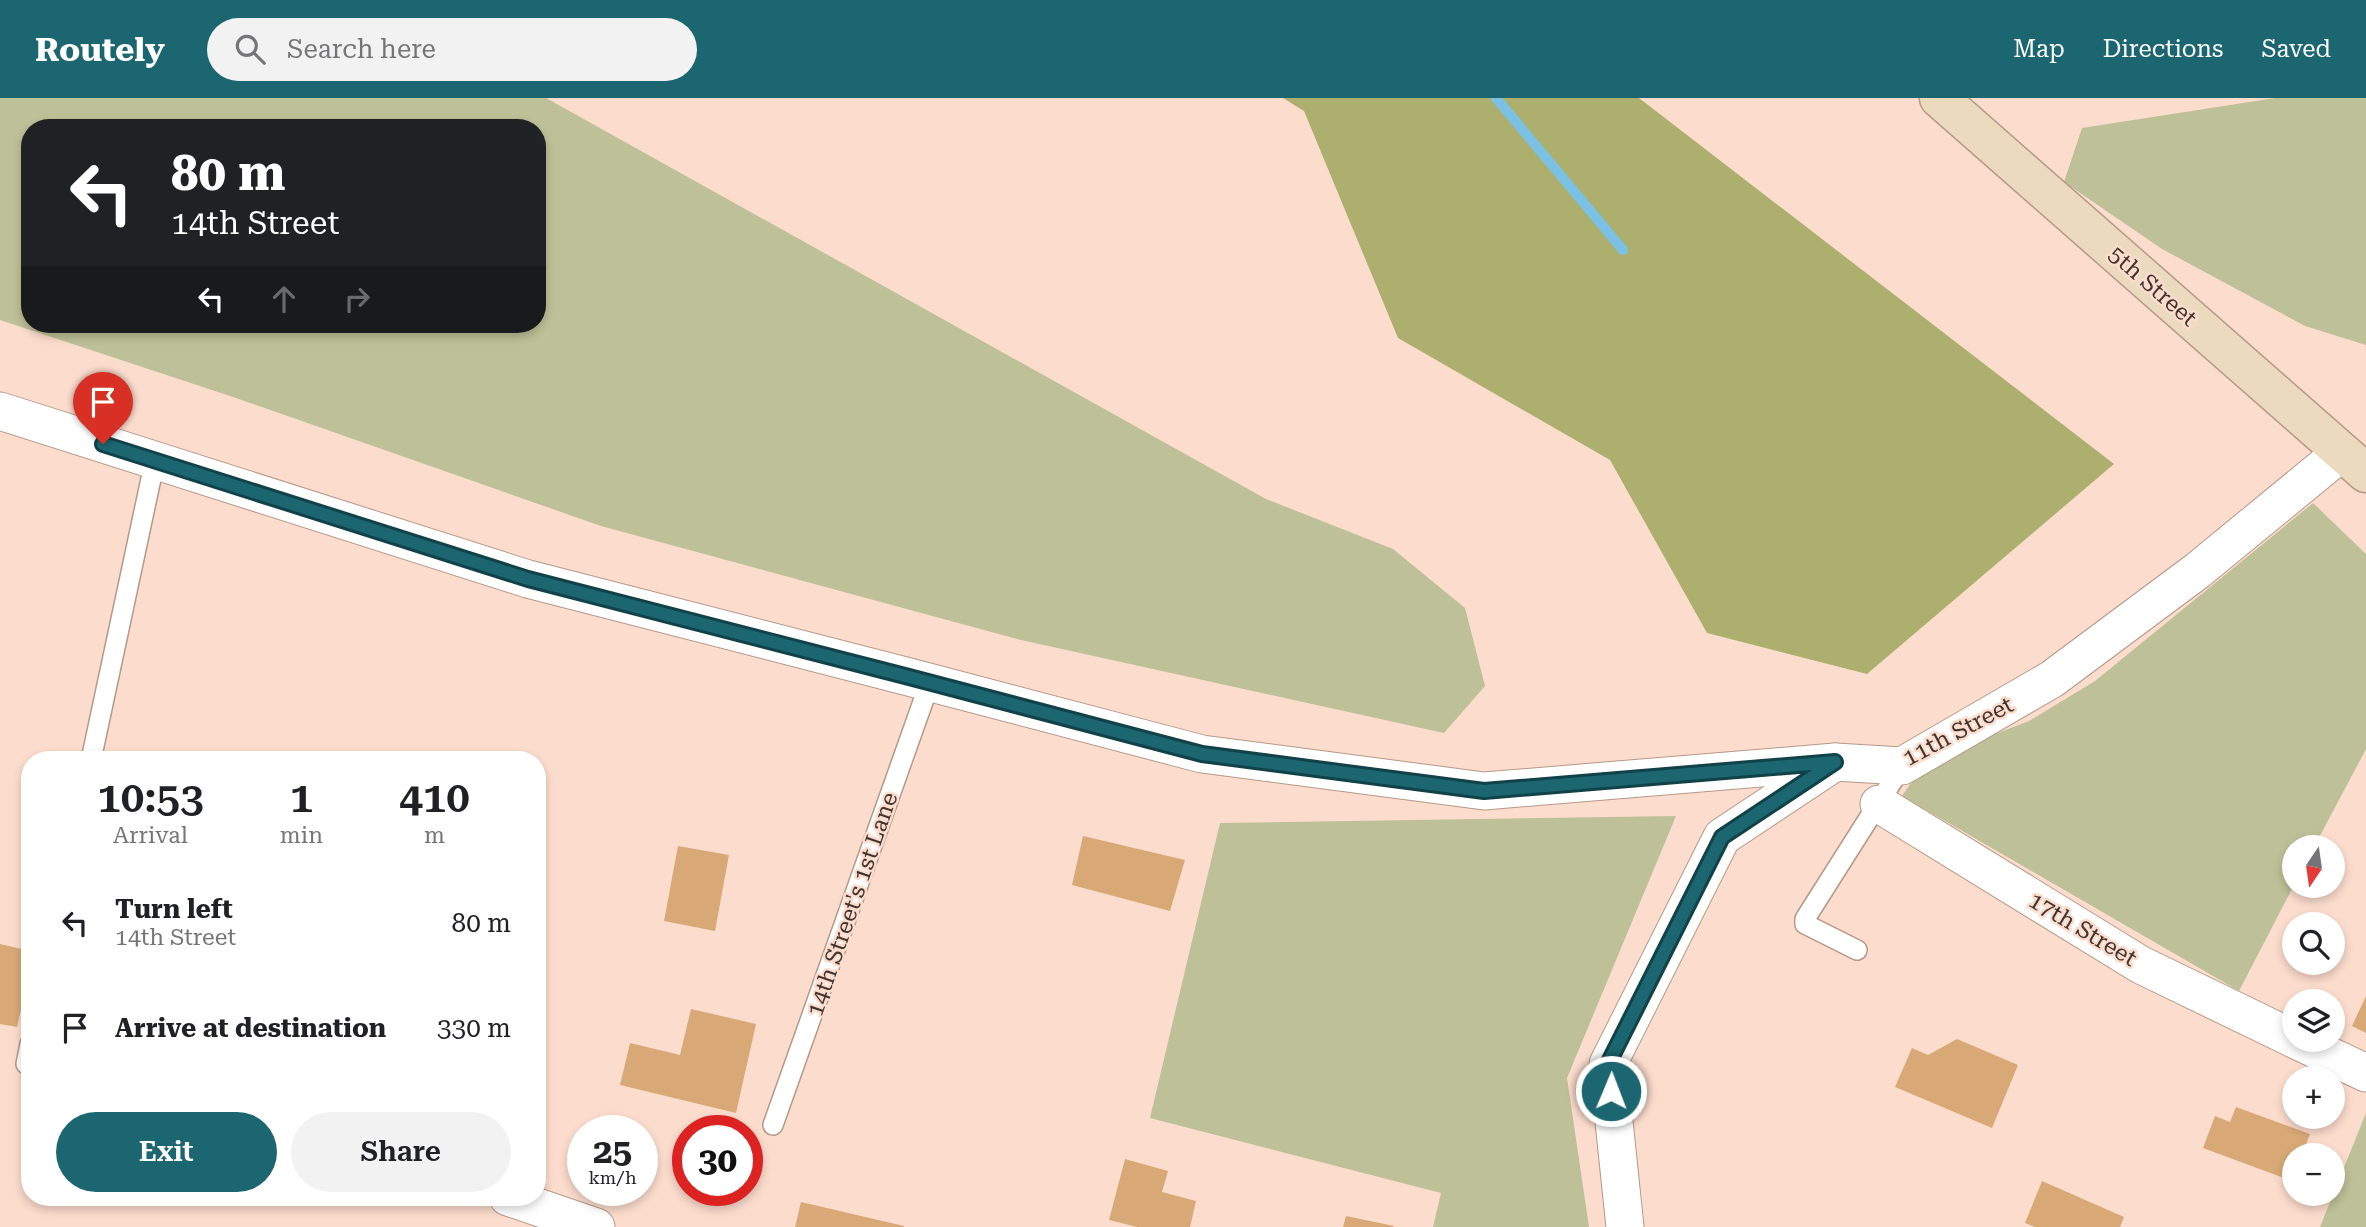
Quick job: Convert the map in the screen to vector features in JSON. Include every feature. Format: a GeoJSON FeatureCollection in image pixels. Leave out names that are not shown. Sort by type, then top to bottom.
{"type":"FeatureCollection","features":[{"type":"Feature","properties":{"kind":"street","name":"5th Street"},"geometry":{"type":"LineString","coordinates":[[1948,100],[2354,463]]}},
{"type":"Feature","properties":{"kind":"street","name":"11th Street"},"geometry":{"type":"LineString","coordinates":[[0,411],[528,579],[1202,754],[1484,791],[1835,762],[1902,765],[2052,679],[2197,571],[2354,463]]}},
{"type":"Feature","properties":{"kind":"street"},"geometry":{"type":"LineString","coordinates":[[1625,1227],[1608,1064],[1722,837],[1835,762]]}},
{"type":"Feature","properties":{"kind":"street","name":"17th Street"},"geometry":{"type":"LineString","coordinates":[[1879,804],[2141,965],[2282,1033]]}},
{"type":"Feature","properties":{"kind":"street","name":"17th Street"},"geometry":{"type":"LineString","coordinates":[[2322,1052],[2366,1073]]}},
{"type":"Feature","properties":{"kind":"street"},"geometry":{"type":"LineString","coordinates":[[534,1206],[596,1227]]}},
{"type":"Feature","properties":{"kind":"lane"},"geometry":{"type":"LineString","coordinates":[[93,751],[155,460]]}},
{"type":"Feature","properties":{"kind":"lane","name":"14th Street's 1st Lane"},"geometry":{"type":"LineString","coordinates":[[774,1125],[930,682]]}},
{"type":"Feature","properties":{"kind":"lane"},"geometry":{"type":"LineString","coordinates":[[1857,950],[1805,924],[1805,919],[1902,765]]}},
{"type":"Feature","properties":{"kind":"green space"},"geometry":{"type":"Polygon","coordinates":[[[0,98],[546,98],[1266,499],[1393,549],[1465,608],[1485,686],[1444,733],[1021,640],[601,526],[236,398],[39,333],[546,333],[546,119],[21,119],[21,327],[0,320],[0,98]]]}},
{"type":"Feature","properties":{"kind":"green space"},"geometry":{"type":"Polygon","coordinates":[[[1283,98],[1639,98],[2114,464],[1867,674],[1707,633],[1610,460],[1398,338],[1304,111],[1283,98]]]}},
{"type":"Feature","properties":{"kind":"green space"},"geometry":{"type":"Polygon","coordinates":[[[2275,98],[2366,98],[2366,345],[2305,326],[2162,249],[2064,182],[2082,128],[2275,98]]]}},
{"type":"Feature","properties":{"kind":"green space"},"geometry":{"type":"Polygon","coordinates":[[[2313,503],[2366,554],[2366,749],[2320,835],[2282,835],[2282,898],[2287,898],[2239,991],[1902,796],[1927,760],[2029,721],[2095,681],[2313,503]]]}},
{"type":"Feature","properties":{"kind":"green space"},"geometry":{"type":"Polygon","coordinates":[[[1676,816],[1567,1078],[1589,1227],[1433,1227],[1441,1193],[1150,1118],[1220,823],[1676,816]]]}},
{"type":"Feature","properties":{"kind":"green space"},"geometry":{"type":"Polygon","coordinates":[[[2366,1113],[2366,1227],[2320,1227],[2328,1206],[2345,1206],[2345,1165],[2366,1113]]]}},
{"type":"Feature","properties":{"kind":"building"},"geometry":{"type":"Polygon","coordinates":[[[1083,836],[1185,860],[1170,911],[1072,885],[1083,836]]]}},
{"type":"Feature","properties":{"kind":"building"},"geometry":{"type":"Polygon","coordinates":[[[678,846],[729,855],[715,931],[664,921],[678,846]]]}},
{"type":"Feature","properties":{"kind":"building"},"geometry":{"type":"Polygon","coordinates":[[[0,944],[21,949],[21,1010],[17,1027],[0,1024],[0,944]]]}},
{"type":"Feature","properties":{"kind":"building"},"geometry":{"type":"Polygon","coordinates":[[[2366,996],[2366,1033],[2352,1026],[2366,996]]]}},
{"type":"Feature","properties":{"kind":"building"},"geometry":{"type":"Polygon","coordinates":[[[691,1009],[756,1024],[736,1113],[620,1085],[630,1043],[680,1055],[691,1009]]]}},
{"type":"Feature","properties":{"kind":"building"},"geometry":{"type":"Polygon","coordinates":[[[1957,1039],[2018,1065],[1992,1128],[1895,1087],[1912,1048],[1928,1055],[1957,1039]]]}},
{"type":"Feature","properties":{"kind":"building"},"geometry":{"type":"Polygon","coordinates":[[[2236,1107],[2282,1124],[2282,1129],[2296,1129],[2310,1134],[2307,1143],[2282,1143],[2282,1177],[2203,1148],[2215,1116],[2230,1122],[2236,1107]]]}},
{"type":"Feature","properties":{"kind":"building"},"geometry":{"type":"Polygon","coordinates":[[[1125,1159],[1168,1171],[1162,1192],[1196,1201],[1190,1227],[1137,1227],[1109,1220],[1125,1159]]]}},
{"type":"Feature","properties":{"kind":"building"},"geometry":{"type":"Polygon","coordinates":[[[2042,1181],[2124,1217],[2120,1227],[2035,1227],[2025,1223],[2042,1181]]]}},
{"type":"Feature","properties":{"kind":"building"},"geometry":{"type":"Polygon","coordinates":[[[801,1202],[904,1226],[904,1227],[795,1227],[801,1202]]]}},
{"type":"Feature","properties":{"kind":"building"},"geometry":{"type":"Polygon","coordinates":[[[1346,1216],[1394,1226],[1343,1227],[1346,1216]]]}},
{"type":"Feature","properties":{"kind":"waterway"},"geometry":{"type":"LineString","coordinates":[[1496,98],[1623,250]]}},
{"type":"Feature","properties":{"kind":"route"},"geometry":{"type":"LineString","coordinates":[[103,444],[528,579],[1202,754],[1484,791],[1835,762],[1722,837],[1608,1064],[1611,1091]]}}]}
